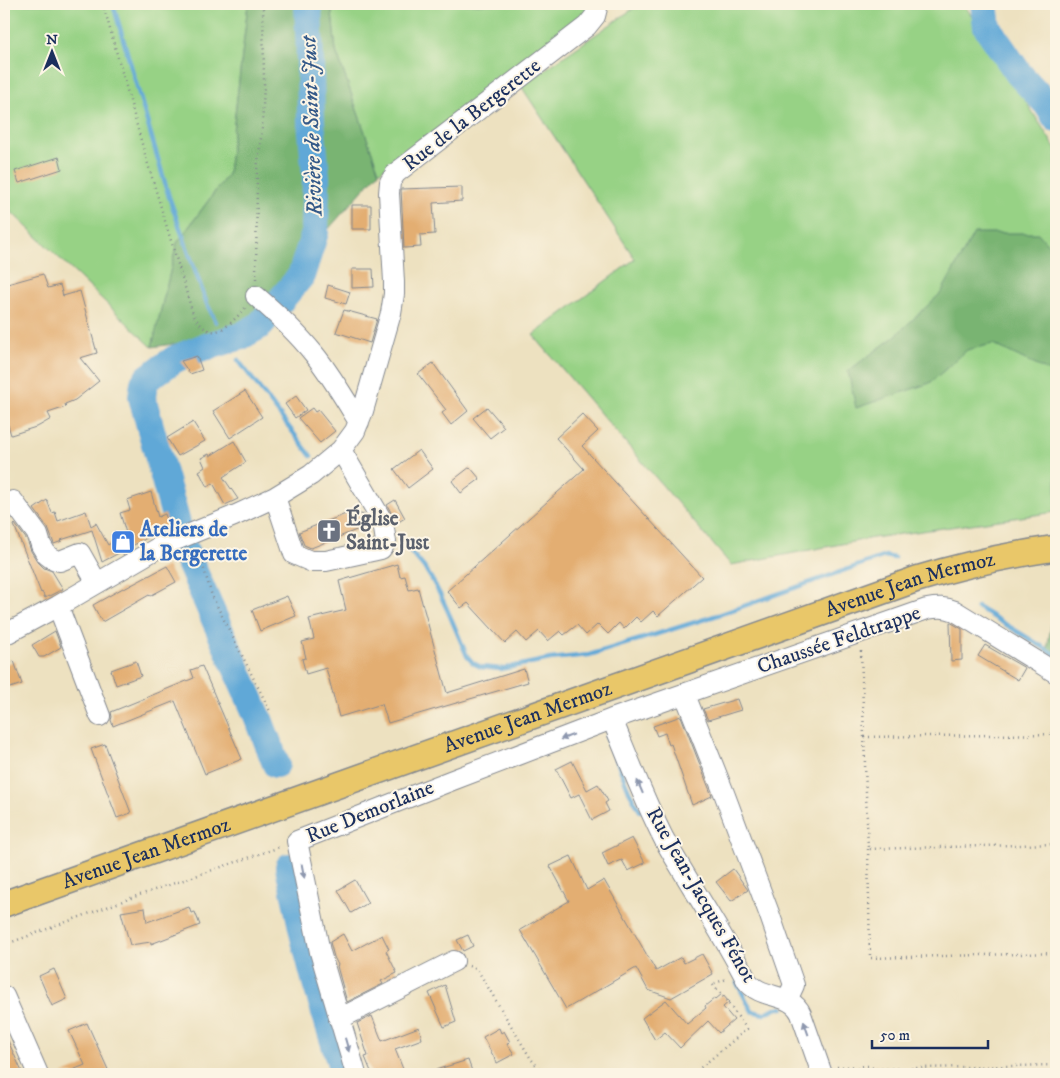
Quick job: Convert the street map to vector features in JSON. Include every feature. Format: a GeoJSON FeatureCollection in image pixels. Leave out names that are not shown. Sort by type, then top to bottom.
{"type":"FeatureCollection","features":[{"type":"Feature","properties":{"kind":"main road","name":"Avenue Jean Mermoz"},"geometry":{"type":"LineString","coordinates":[[4,904],[917,579],[991,559],[1056,548]]}},
{"type":"Feature","properties":{"kind":"street","name":"Rue de la Bergerette"},"geometry":{"type":"LineString","coordinates":[[4,635],[58,606],[148,552],[275,497],[311,475],[341,450],[355,431],[359,422],[391,313],[394,294],[390,182],[396,173],[587,26],[595,16],[598,4]]}},
{"type":"Feature","properties":{"kind":"street"},"geometry":{"type":"LineString","coordinates":[[267,306],[314,354],[330,375],[359,422]]}},
{"type":"Feature","properties":{"kind":"street"},"geometry":{"type":"LineString","coordinates":[[275,497],[294,554],[310,561],[326,561],[381,549],[386,542],[383,522],[341,450]]}},
{"type":"Feature","properties":{"kind":"street"},"geometry":{"type":"LineString","coordinates":[[13,501],[38,535],[47,555],[60,561],[80,553],[97,583]]}},
{"type":"Feature","properties":{"kind":"street"},"geometry":{"type":"LineString","coordinates":[[58,606],[100,716]]}},
{"type":"Feature","properties":{"kind":"street","name":"Chaussée Feldtrappe"},"geometry":{"type":"LineString","coordinates":[[612,719],[927,609],[944,607],[955,611],[1056,673]]}},
{"type":"Feature","properties":{"kind":"street"},"geometry":{"type":"LineString","coordinates":[[685,694],[770,913],[794,985],[787,1000],[799,1009],[821,1072]]}},
{"type":"Feature","properties":{"kind":"street","name":"Rue Demorlaine"},"geometry":{"type":"LineString","coordinates":[[356,1074],[316,936],[296,841],[612,719]]}},
{"type":"Feature","properties":{"kind":"street","name":"Rue Jean-Jacques Fénot"},"geometry":{"type":"LineString","coordinates":[[612,719],[658,826],[750,986],[787,1000]]}},
{"type":"Feature","properties":{"kind":"street"},"geometry":{"type":"LineString","coordinates":[[340,1019],[454,961]]}},
{"type":"Feature","properties":{"kind":"street"},"geometry":{"type":"LineString","coordinates":[[4,996],[38,1074]]}},
{"type":"Feature","properties":{"kind":"path"},"geometry":{"type":"LineString","coordinates":[[103,4],[144,151],[193,314],[200,325],[213,331],[222,330],[232,323]]}},
{"type":"Feature","properties":{"kind":"path"},"geometry":{"type":"LineString","coordinates":[[263,4],[264,84],[262,130],[257,170],[267,306]]}},
{"type":"Feature","properties":{"kind":"path"},"geometry":{"type":"LineString","coordinates":[[194,532],[212,596],[270,711]]}},
{"type":"Feature","properties":{"kind":"path"},"geometry":{"type":"LineString","coordinates":[[861,632],[870,958],[1056,953]]}},
{"type":"Feature","properties":{"kind":"path"},"geometry":{"type":"LineString","coordinates":[[864,737],[1056,734]]}},
{"type":"Feature","properties":{"kind":"path"},"geometry":{"type":"LineString","coordinates":[[4,945],[131,898],[296,841]]}},
{"type":"Feature","properties":{"kind":"path"},"geometry":{"type":"LineString","coordinates":[[868,849],[1056,844]]}},
{"type":"Feature","properties":{"kind":"path"},"geometry":{"type":"LineString","coordinates":[[454,961],[477,969],[531,1058],[544,1074]]}},
{"type":"Feature","properties":{"kind":"path"},"geometry":{"type":"LineString","coordinates":[[693,1074],[747,1029],[712,984]]}},
{"type":"Feature","properties":{"kind":"path"},"geometry":{"type":"LineString","coordinates":[[821,1072],[825,1068],[869,1066],[874,1069],[1056,1065]]}},
{"type":"Feature","properties":{"kind":"green space"},"geometry":{"type":"Polygon","coordinates":[[[4,4],[248,4],[228,174],[177,243],[152,347],[4,205],[4,4]]]}},
{"type":"Feature","properties":{"kind":"green space"},"geometry":{"type":"Polygon","coordinates":[[[248,4],[331,4],[336,51],[379,172],[248,320],[216,338],[152,347],[177,243],[228,174],[248,4]]]}},
{"type":"Feature","properties":{"kind":"green space"},"geometry":{"type":"Polygon","coordinates":[[[331,4],[615,4],[577,25],[379,172],[336,51],[331,4]]]}},
{"type":"Feature","properties":{"kind":"green space"},"geometry":{"type":"Polygon","coordinates":[[[640,4],[964,4],[1056,149],[1056,512],[873,538],[731,565],[533,335],[635,259],[521,86],[640,4]]]}},
{"type":"Feature","properties":{"kind":"green space"},"geometry":{"type":"Polygon","coordinates":[[[974,233],[1038,233],[1056,254],[1056,375],[993,344],[967,350],[930,383],[856,408],[848,371],[894,337],[941,293],[974,233]]]}},
{"type":"Feature","properties":{"kind":"green space"},"geometry":{"type":"Polygon","coordinates":[[[1056,595],[1056,655],[1047,650],[1056,595]]]}},
{"type":"Feature","properties":{"kind":"building"},"geometry":{"type":"Polygon","coordinates":[[[59,157],[62,169],[19,183],[15,171],[59,157]]]}},
{"type":"Feature","properties":{"kind":"building"},"geometry":{"type":"Polygon","coordinates":[[[462,187],[462,201],[433,203],[435,234],[420,235],[421,247],[404,248],[401,189],[462,187]]]}},
{"type":"Feature","properties":{"kind":"building"},"geometry":{"type":"Polygon","coordinates":[[[352,205],[371,205],[371,229],[352,229],[352,205]]]}},
{"type":"Feature","properties":{"kind":"building"},"geometry":{"type":"Polygon","coordinates":[[[352,269],[373,269],[374,287],[352,288],[352,269]]]}},
{"type":"Feature","properties":{"kind":"building"},"geometry":{"type":"Polygon","coordinates":[[[43,274],[48,288],[60,285],[63,296],[80,291],[97,353],[80,358],[99,381],[75,400],[65,404],[66,407],[48,413],[51,419],[39,426],[11,435],[8,425],[4,427],[4,397],[7,396],[4,384],[4,285],[43,274]]]}},
{"type":"Feature","properties":{"kind":"building"},"geometry":{"type":"Polygon","coordinates":[[[328,285],[350,292],[346,304],[325,298],[328,285]]]}},
{"type":"Feature","properties":{"kind":"building"},"geometry":{"type":"Polygon","coordinates":[[[344,310],[377,319],[370,343],[336,332],[344,310]]]}},
{"type":"Feature","properties":{"kind":"building"},"geometry":{"type":"Polygon","coordinates":[[[197,356],[202,370],[190,374],[181,361],[197,356]]]}},
{"type":"Feature","properties":{"kind":"building"},"geometry":{"type":"Polygon","coordinates":[[[433,363],[468,411],[451,425],[442,413],[446,410],[418,374],[433,363]]]}},
{"type":"Feature","properties":{"kind":"building"},"geometry":{"type":"Polygon","coordinates":[[[245,391],[262,417],[230,438],[213,411],[245,391]]]}},
{"type":"Feature","properties":{"kind":"building"},"geometry":{"type":"Polygon","coordinates":[[[296,396],[306,410],[295,418],[285,404],[296,396]]]}},
{"type":"Feature","properties":{"kind":"building"},"geometry":{"type":"Polygon","coordinates":[[[487,407],[504,427],[490,438],[473,418],[487,407]]]}},
{"type":"Feature","properties":{"kind":"building"},"geometry":{"type":"Polygon","coordinates":[[[312,408],[315,412],[318,410],[335,431],[320,443],[298,418],[312,408]]]}},
{"type":"Feature","properties":{"kind":"building"},"geometry":{"type":"Polygon","coordinates":[[[582,414],[598,431],[582,446],[702,577],[658,616],[653,611],[641,622],[636,617],[624,629],[619,623],[608,634],[598,624],[586,635],[577,625],[564,635],[560,631],[548,641],[539,631],[526,642],[517,632],[505,643],[468,603],[461,608],[447,591],[584,469],[556,438],[582,414]]]}},
{"type":"Feature","properties":{"kind":"building"},"geometry":{"type":"Polygon","coordinates":[[[193,422],[205,441],[178,456],[167,438],[193,422]]]}},
{"type":"Feature","properties":{"kind":"building"},"geometry":{"type":"Polygon","coordinates":[[[234,441],[246,462],[223,477],[238,499],[225,505],[213,483],[207,487],[199,471],[205,467],[201,458],[209,454],[210,456],[234,441]]]}},
{"type":"Feature","properties":{"kind":"building"},"geometry":{"type":"Polygon","coordinates":[[[419,450],[433,469],[408,488],[394,469],[419,450]]]}},
{"type":"Feature","properties":{"kind":"building"},"geometry":{"type":"Polygon","coordinates":[[[470,467],[480,479],[461,493],[452,481],[470,467]]]}},
{"type":"Feature","properties":{"kind":"building"},"geometry":{"type":"Polygon","coordinates":[[[151,492],[158,517],[165,514],[169,529],[147,538],[102,562],[92,530],[54,544],[48,528],[34,509],[47,500],[52,513],[55,512],[58,521],[86,511],[91,526],[96,523],[108,545],[126,533],[120,513],[130,510],[127,500],[151,492]]]}},
{"type":"Feature","properties":{"kind":"building"},"geometry":{"type":"Polygon","coordinates":[[[395,500],[405,518],[395,524],[387,505],[395,500]]]}},
{"type":"Feature","properties":{"kind":"building","name":"Église Saint-Just"},"geometry":{"type":"Polygon","coordinates":[[[351,512],[365,515],[369,521],[362,524],[359,529],[311,548],[304,545],[299,532],[351,512]]]}},
{"type":"Feature","properties":{"kind":"building"},"geometry":{"type":"Polygon","coordinates":[[[15,524],[27,540],[37,561],[44,568],[52,571],[63,589],[45,598],[41,593],[15,524]]]}},
{"type":"Feature","properties":{"kind":"building"},"geometry":{"type":"Polygon","coordinates":[[[397,564],[400,577],[405,576],[409,590],[418,588],[447,693],[524,669],[528,682],[388,723],[382,704],[339,717],[326,668],[306,674],[302,659],[306,658],[302,642],[314,639],[309,619],[346,610],[339,581],[397,564]]]}},
{"type":"Feature","properties":{"kind":"building"},"geometry":{"type":"Polygon","coordinates":[[[167,566],[176,582],[102,622],[93,605],[167,566]]]}},
{"type":"Feature","properties":{"kind":"building"},"geometry":{"type":"Polygon","coordinates":[[[287,596],[296,616],[260,631],[252,610],[287,596]]]}},
{"type":"Feature","properties":{"kind":"building"},"geometry":{"type":"Polygon","coordinates":[[[950,622],[962,629],[962,660],[951,661],[950,622]]]}},
{"type":"Feature","properties":{"kind":"building"},"geometry":{"type":"Polygon","coordinates":[[[55,631],[61,647],[44,657],[39,657],[32,645],[55,631]]]}},
{"type":"Feature","properties":{"kind":"building"},"geometry":{"type":"Polygon","coordinates":[[[985,645],[1025,668],[1018,680],[978,656],[985,645]]]}},
{"type":"Feature","properties":{"kind":"building"},"geometry":{"type":"Polygon","coordinates":[[[14,661],[22,684],[10,688],[8,683],[4,684],[4,665],[14,661]]]}},
{"type":"Feature","properties":{"kind":"building"},"geometry":{"type":"Polygon","coordinates":[[[136,661],[141,676],[116,685],[111,670],[136,661]]]}},
{"type":"Feature","properties":{"kind":"building"},"geometry":{"type":"Polygon","coordinates":[[[202,666],[242,759],[205,774],[175,701],[113,726],[111,720],[111,712],[194,678],[191,670],[202,666]]]}},
{"type":"Feature","properties":{"kind":"building"},"geometry":{"type":"Polygon","coordinates":[[[737,699],[741,710],[708,720],[703,709],[737,699]]]}},
{"type":"Feature","properties":{"kind":"building"},"geometry":{"type":"Polygon","coordinates":[[[681,716],[712,796],[692,805],[671,744],[669,745],[665,733],[657,736],[653,726],[681,716]]]}},
{"type":"Feature","properties":{"kind":"building"},"geometry":{"type":"Polygon","coordinates":[[[105,744],[131,813],[117,818],[91,749],[105,744]]]}},
{"type":"Feature","properties":{"kind":"building"},"geometry":{"type":"Polygon","coordinates":[[[572,761],[587,790],[598,784],[608,801],[605,803],[609,811],[592,820],[579,794],[571,798],[556,769],[572,761]]]}},
{"type":"Feature","properties":{"kind":"building"},"geometry":{"type":"Polygon","coordinates":[[[632,838],[645,863],[628,871],[622,860],[608,866],[602,853],[632,838]]]}},
{"type":"Feature","properties":{"kind":"building"},"geometry":{"type":"Polygon","coordinates":[[[571,856],[587,890],[604,880],[656,971],[681,957],[684,963],[702,954],[713,974],[671,998],[648,990],[636,968],[566,1009],[520,930],[569,901],[550,866],[571,856]]]}},
{"type":"Feature","properties":{"kind":"building"},"geometry":{"type":"Polygon","coordinates":[[[733,869],[748,890],[731,901],[716,882],[733,869]]]}},
{"type":"Feature","properties":{"kind":"building"},"geometry":{"type":"Polygon","coordinates":[[[355,880],[368,903],[351,913],[338,890],[355,880]]]}},
{"type":"Feature","properties":{"kind":"building"},"geometry":{"type":"Polygon","coordinates":[[[189,907],[191,913],[195,912],[200,925],[151,944],[151,942],[130,945],[121,912],[145,908],[147,922],[189,907]]]}},
{"type":"Feature","properties":{"kind":"building"},"geometry":{"type":"Polygon","coordinates":[[[343,934],[352,951],[382,935],[389,949],[386,951],[397,973],[381,981],[383,984],[347,1002],[330,942],[343,934]]]}},
{"type":"Feature","properties":{"kind":"building"},"geometry":{"type":"Polygon","coordinates":[[[468,935],[473,946],[463,951],[457,940],[468,935]]]}},
{"type":"Feature","properties":{"kind":"building"},"geometry":{"type":"Polygon","coordinates":[[[54,969],[67,999],[52,1006],[39,976],[54,969]]]}},
{"type":"Feature","properties":{"kind":"building"},"geometry":{"type":"Polygon","coordinates":[[[445,985],[456,1022],[444,1027],[429,993],[445,985]]]}},
{"type":"Feature","properties":{"kind":"building"},"geometry":{"type":"Polygon","coordinates":[[[722,994],[729,1002],[723,1007],[734,1020],[719,1033],[708,1021],[680,1048],[665,1032],[655,1040],[642,1018],[666,1000],[687,1024],[706,1008],[705,1006],[722,994]]]}},
{"type":"Feature","properties":{"kind":"building"},"geometry":{"type":"Polygon","coordinates":[[[372,1016],[382,1041],[419,1027],[422,1039],[395,1049],[405,1074],[372,1074],[365,1057],[368,1056],[357,1023],[372,1016]]]}},
{"type":"Feature","properties":{"kind":"building"},"geometry":{"type":"Polygon","coordinates":[[[87,1023],[110,1074],[63,1074],[85,1065],[69,1031],[87,1023]]]}},
{"type":"Feature","properties":{"kind":"building"},"geometry":{"type":"Polygon","coordinates":[[[499,1028],[501,1033],[504,1031],[510,1042],[507,1043],[514,1054],[497,1063],[483,1037],[499,1028]]]}},
{"type":"Feature","properties":{"kind":"building"},"geometry":{"type":"Polygon","coordinates":[[[4,1032],[23,1074],[4,1074],[4,1032]]]}},
{"type":"Feature","properties":{"kind":"building"},"geometry":{"type":"Polygon","coordinates":[[[468,1060],[473,1074],[432,1074],[432,1071],[468,1060]]]}},
{"type":"Feature","properties":{"kind":"waterway"},"geometry":{"type":"LineString","coordinates":[[113,4],[169,197],[207,304],[216,322]]}},
{"type":"Feature","properties":{"kind":"waterway","name":"Rivière de Saint-Just"},"geometry":{"type":"LineString","coordinates":[[276,764],[260,722],[184,549],[142,397],[144,383],[149,377],[175,359],[202,348],[241,336],[259,326],[301,276],[315,232],[316,177],[311,121],[308,4]]}},
{"type":"Feature","properties":{"kind":"waterway"},"geometry":{"type":"LineString","coordinates":[[984,4],[987,27],[1019,74],[1047,104],[1056,118]]}},
{"type":"Feature","properties":{"kind":"waterway"},"geometry":{"type":"LineString","coordinates":[[238,360],[311,456]]}},
{"type":"Feature","properties":{"kind":"waterway"},"geometry":{"type":"LineString","coordinates":[[408,549],[424,567],[438,590],[467,656],[473,663],[481,667],[501,669],[550,659],[589,655],[718,615],[885,556],[894,558]]}},
{"type":"Feature","properties":{"kind":"waterway"},"geometry":{"type":"LineString","coordinates":[[977,607],[1056,655]]}},
{"type":"Feature","properties":{"kind":"waterway"},"geometry":{"type":"LineString","coordinates":[[607,737],[629,791],[640,811]]}},
{"type":"Feature","properties":{"kind":"waterway","name":"Rivière de Saint-Just"},"geometry":{"type":"LineString","coordinates":[[289,867],[316,983],[344,1074]]}},
{"type":"Feature","properties":{"kind":"waterway"},"geometry":{"type":"LineString","coordinates":[[737,983],[752,1011],[764,1014],[775,1008],[783,1008]]}},
{"type":"Feature","properties":{"kind":"place","name":"Église Saint-Just"},"geometry":{"type":"Point","coordinates":[329,531]}},
{"type":"Feature","properties":{"kind":"place","name":"Ateliers de la Bergerette"},"geometry":{"type":"Point","coordinates":[123,542]}}]}
